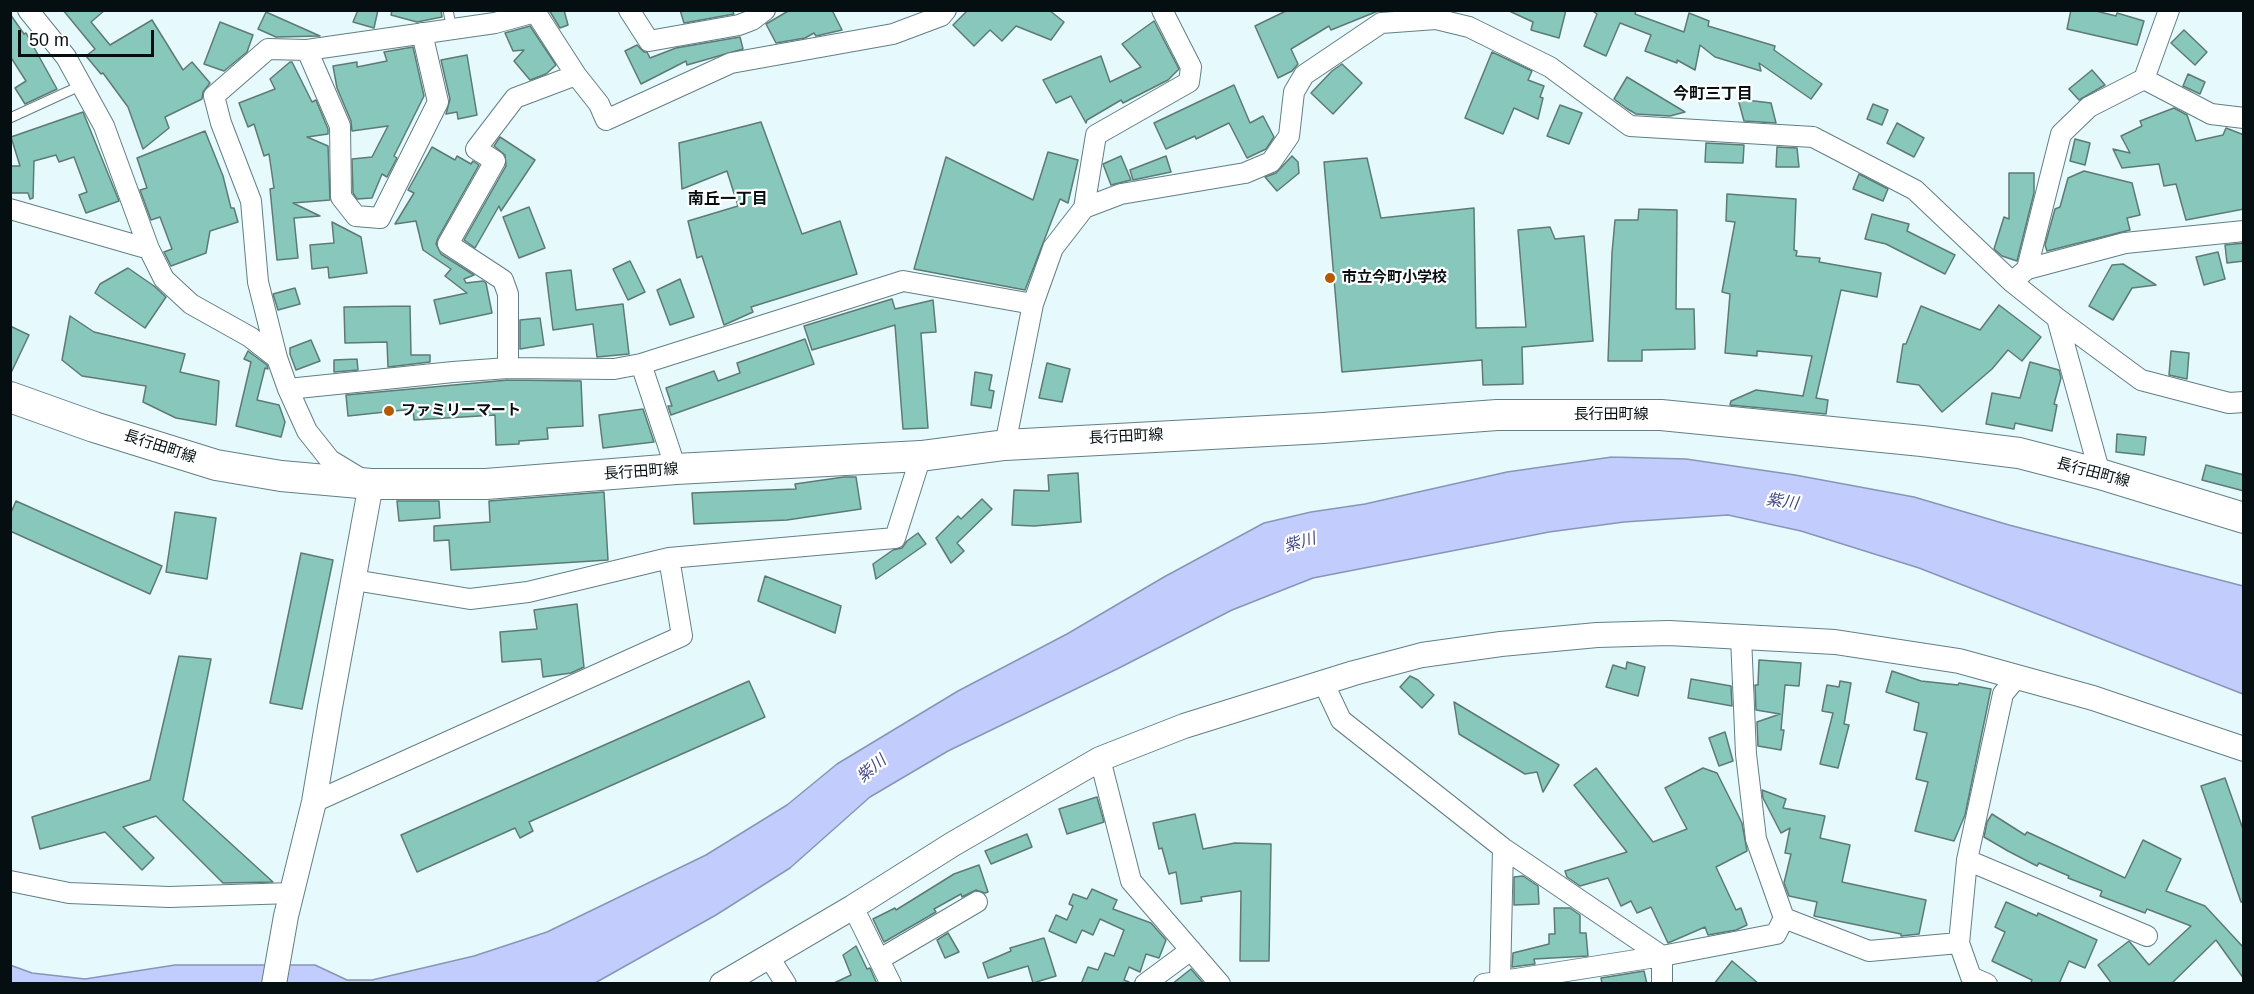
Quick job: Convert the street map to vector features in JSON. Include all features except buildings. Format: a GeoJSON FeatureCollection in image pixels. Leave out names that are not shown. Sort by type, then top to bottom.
{"type":"FeatureCollection","features":[{"type":"Feature","properties":{"kind":"main road","name":"長行田町線"},"geometry":{"type":"LineString","coordinates":[[10,397],[94,427],[216,465],[281,476],[371,484],[486,484],[921,456],[1005,445],[1497,416],[1661,415],[1922,441],[2008,452],[2100,474],[2244,518]]}},
{"type":"Feature","properties":{"kind":"street"},"geometry":{"type":"LineString","coordinates":[[28,10],[66,57],[104,126],[150,249],[164,279],[191,304],[250,337],[277,358]]}},
{"type":"Feature","properties":{"kind":"street"},"geometry":{"type":"LineString","coordinates":[[628,10],[649,41],[739,25],[755,14]]}},
{"type":"Feature","properties":{"kind":"street"},"geometry":{"type":"LineString","coordinates":[[274,984],[286,916],[314,802],[371,484],[330,460],[307,431],[288,389],[277,358],[258,282],[251,201],[213,96],[268,49],[307,50],[452,30],[495,23],[535,11],[576,75],[599,104],[606,120],[731,63],[893,34],[941,16],[946,10]]}},
{"type":"Feature","properties":{"kind":"street"},"geometry":{"type":"LineString","coordinates":[[1005,445],[1033,304],[1053,248],[1084,208],[1096,135],[1189,82],[1191,67],[1162,10]]}},
{"type":"Feature","properties":{"kind":"street"},"geometry":{"type":"LineString","coordinates":[[2019,276],[2061,134],[2089,107],[2144,79],[2169,10]]}},
{"type":"Feature","properties":{"kind":"street"},"geometry":{"type":"LineString","coordinates":[[1084,208],[1121,194],[1245,173],[1271,162],[1289,136],[1294,92],[1304,75],[1384,17],[1436,19],[1469,27],[1550,68],[1630,126],[1813,137],[1916,190],[2019,276],[2057,318],[2141,380],[2229,403],[2244,402]]}},
{"type":"Feature","properties":{"kind":"street"},"geometry":{"type":"LineString","coordinates":[[307,50],[340,126],[341,197],[356,216],[380,218],[438,102],[422,33]]}},
{"type":"Feature","properties":{"kind":"street"},"geometry":{"type":"LineString","coordinates":[[508,368],[508,294],[503,280],[448,244],[495,161],[476,149],[515,98],[576,75]]}},
{"type":"Feature","properties":{"kind":"street"},"geometry":{"type":"LineString","coordinates":[[2144,79],[2211,114],[2244,118]]}},
{"type":"Feature","properties":{"kind":"street"},"geometry":{"type":"LineString","coordinates":[[10,209],[150,249]]}},
{"type":"Feature","properties":{"kind":"street"},"geometry":{"type":"LineString","coordinates":[[2019,276],[2125,243],[2244,231]]}},
{"type":"Feature","properties":{"kind":"street"},"geometry":{"type":"LineString","coordinates":[[288,389],[508,368],[614,369],[641,364],[903,281],[1033,304]]}},
{"type":"Feature","properties":{"kind":"street"},"geometry":{"type":"LineString","coordinates":[[2057,318],[2100,474]]}},
{"type":"Feature","properties":{"kind":"street"},"geometry":{"type":"LineString","coordinates":[[641,364],[676,470]]}},
{"type":"Feature","properties":{"kind":"street"},"geometry":{"type":"LineString","coordinates":[[354,580],[470,599],[528,592],[669,558],[895,538],[921,456]]}},
{"type":"Feature","properties":{"kind":"street"},"geometry":{"type":"LineString","coordinates":[[314,802],[682,636],[669,558]]}},
{"type":"Feature","properties":{"kind":"street"},"geometry":{"type":"LineString","coordinates":[[722,984],[853,907],[963,838],[1101,759],[1184,726],[1354,673],[1422,655],[1501,644],[1596,635],[1669,633],[1835,642],[1959,661],[2093,698],[2244,749]]}},
{"type":"Feature","properties":{"kind":"street"},"geometry":{"type":"LineString","coordinates":[[1503,848],[1492,982],[1662,956],[1776,934],[1784,918],[1756,839],[1746,754],[1741,638]]}},
{"type":"Feature","properties":{"kind":"street"},"geometry":{"type":"LineString","coordinates":[[1987,984],[1971,977],[1959,943],[1967,860],[2003,694],[2017,677]]}},
{"type":"Feature","properties":{"kind":"street"},"geometry":{"type":"LineString","coordinates":[[1324,684],[1341,720],[1503,848],[1662,956]]}},
{"type":"Feature","properties":{"kind":"street"},"geometry":{"type":"LineString","coordinates":[[1101,759],[1131,881],[1220,984]]}},
{"type":"Feature","properties":{"kind":"street"},"geometry":{"type":"LineString","coordinates":[[1967,860],[2147,936]]}},
{"type":"Feature","properties":{"kind":"street"},"geometry":{"type":"LineString","coordinates":[[10,881],[69,893],[135,896],[292,893]]}},
{"type":"Feature","properties":{"kind":"street"},"geometry":{"type":"LineString","coordinates":[[880,958],[977,902]]}},
{"type":"Feature","properties":{"kind":"street"},"geometry":{"type":"LineString","coordinates":[[853,907],[891,984]]}},
{"type":"Feature","properties":{"kind":"street"},"geometry":{"type":"LineString","coordinates":[[1784,918],[1869,951],[1959,943]]}},
{"type":"Feature","properties":{"kind":"street"},"geometry":{"type":"LineString","coordinates":[[1145,984],[1191,950]]}},
{"type":"Feature","properties":{"kind":"street"},"geometry":{"type":"LineString","coordinates":[[1662,956],[1662,984]]}},
{"type":"Feature","properties":{"kind":"street"},"geometry":{"type":"LineString","coordinates":[[770,957],[786,984]]}},
{"type":"Feature","properties":{"kind":"lane"},"geometry":{"type":"LineString","coordinates":[[448,10],[452,30]]}},
{"type":"Feature","properties":{"kind":"lane"},"geometry":{"type":"LineString","coordinates":[[10,118],[82,85]]}},
{"type":"Feature","properties":{"kind":"water","name":"紫川"},"geometry":{"type":"Polygon","coordinates":[[[1612,457],[1686,459],[1795,475],[1914,497],[2009,525],[2243,586],[2243,694],[1919,568],[1801,531],[1728,515],[1624,522],[1549,532],[1313,578],[1232,610],[948,751],[870,797],[790,868],[716,915],[595,983],[11,984],[10,965],[32,973],[85,979],[175,965],[315,965],[347,980],[372,980],[474,956],[547,932],[706,855],[787,805],[837,764],[958,691],[1067,634],[1164,577],[1264,523],[1311,512],[1365,504],[1507,472],[1612,457]]]}},
{"type":"Feature","properties":{"kind":"place","name":"市立今町小学校"},"geometry":{"type":"Point","coordinates":[1330,278]}},
{"type":"Feature","properties":{"kind":"place","name":"ファミリーマート"},"geometry":{"type":"Point","coordinates":[389,411]}},
{"type":"Feature","properties":{"kind":"district","name":"今町三丁目"},"geometry":{"type":"Point","coordinates":[1713,95]}},
{"type":"Feature","properties":{"kind":"district","name":"南丘一丁目"},"geometry":{"type":"Point","coordinates":[728,200]}}]}
